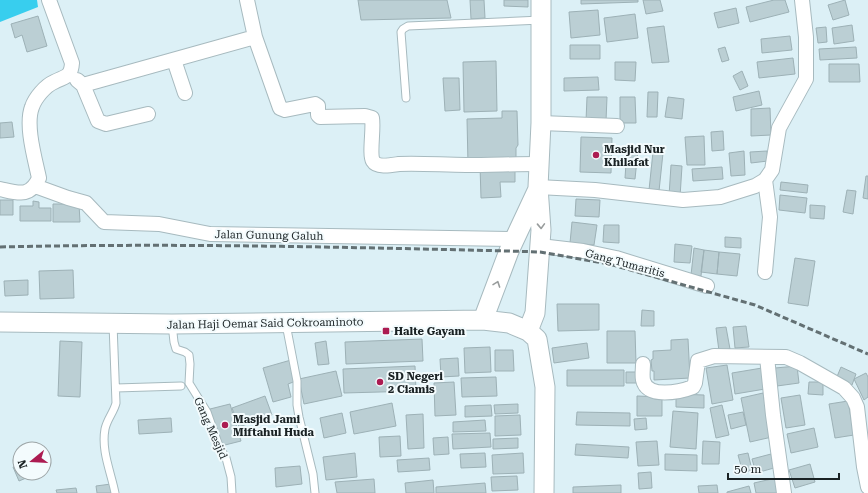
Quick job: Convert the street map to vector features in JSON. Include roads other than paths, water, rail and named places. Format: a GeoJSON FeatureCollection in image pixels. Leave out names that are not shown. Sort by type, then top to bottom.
{"type":"FeatureCollection","features":[{"type":"Feature","properties":{"kind":"main road"},"geometry":{"type":"LineString","coordinates":[[541,0],[541,123],[538,187],[541,230],[535,313],[528,331],[536,339],[545,387],[544,493]]}},
{"type":"Feature","properties":{"kind":"main road"},"geometry":{"type":"LineString","coordinates":[[483,320],[509,251],[538,187]]}},
{"type":"Feature","properties":{"kind":"main road","name":"Jalan Haji Oemar Said Cokroaminoto"},"geometry":{"type":"LineString","coordinates":[[0,322],[172,324],[483,320],[509,323],[528,331]]}},
{"type":"Feature","properties":{"kind":"street"},"geometry":{"type":"LineString","coordinates":[[0,189],[19,193],[30,191],[35,186],[39,178],[29,123],[32,107],[36,98],[50,85],[66,77],[72,64],[49,0]]}},
{"type":"Feature","properties":{"kind":"street"},"geometry":{"type":"LineString","coordinates":[[247,0],[255,37],[280,108],[285,110],[315,104],[318,106],[318,115],[320,117],[365,116],[372,118],[372,160],[376,164],[539,164]]}},
{"type":"Feature","properties":{"kind":"street"},"geometry":{"type":"LineString","coordinates":[[538,187],[595,190],[683,200],[720,197],[755,186],[765,180],[772,170],[780,128],[806,78],[806,37],[802,0]]}},
{"type":"Feature","properties":{"kind":"street"},"geometry":{"type":"LineString","coordinates":[[83,85],[255,37]]}},
{"type":"Feature","properties":{"kind":"street"},"geometry":{"type":"LineString","coordinates":[[174,60],[185,93]]}},
{"type":"Feature","properties":{"kind":"street"},"geometry":{"type":"LineString","coordinates":[[69,73],[83,85],[98,121],[106,124],[148,114]]}},
{"type":"Feature","properties":{"kind":"street"},"geometry":{"type":"LineString","coordinates":[[541,123],[617,126]]}},
{"type":"Feature","properties":{"kind":"street"},"geometry":{"type":"LineString","coordinates":[[765,180],[770,217],[765,272]]}},
{"type":"Feature","properties":{"kind":"street","name":"Jalan Gunung Galuh"},"geometry":{"type":"LineString","coordinates":[[35,186],[86,203],[104,222],[160,224],[210,234],[515,239]]}},
{"type":"Feature","properties":{"kind":"street","name":"Gang Tumaritis"},"geometry":{"type":"LineString","coordinates":[[540,246],[583,251],[616,258],[707,286]]}},
{"type":"Feature","properties":{"kind":"street"},"geometry":{"type":"LineString","coordinates":[[643,364],[643,380],[648,388],[652,391],[663,392],[681,391],[693,387],[695,383],[698,361],[714,356],[786,357],[800,362],[844,388],[853,398],[859,416],[864,467],[868,487]]}},
{"type":"Feature","properties":{"kind":"street"},"geometry":{"type":"LineString","coordinates":[[767,357],[773,415],[784,493]]}},
{"type":"Feature","properties":{"kind":"lane"},"geometry":{"type":"LineString","coordinates":[[406,98],[401,32],[408,26],[541,20]]}},
{"type":"Feature","properties":{"kind":"lane"},"geometry":{"type":"LineString","coordinates":[[286,322],[297,381],[297,405],[299,417],[313,474],[315,493]]}},
{"type":"Feature","properties":{"kind":"lane"},"geometry":{"type":"LineString","coordinates":[[113,324],[116,388],[115,409],[105,427],[104,448],[115,493]]}},
{"type":"Feature","properties":{"kind":"lane","name":"Gang Mesjid"},"geometry":{"type":"LineString","coordinates":[[172,324],[176,349],[189,355],[190,383],[203,406],[219,446],[226,458],[231,476],[232,493]]}},
{"type":"Feature","properties":{"kind":"lane"},"geometry":{"type":"LineString","coordinates":[[116,388],[181,386]]}},
{"type":"Feature","properties":{"kind":"railway"},"geometry":{"type":"LineString","coordinates":[[0,247],[127,245],[254,246],[540,252],[609,264],[755,305],[868,354]]}},
{"type":"Feature","properties":{"kind":"place","name":"Masjid Nur Khilafat"},"geometry":{"type":"Point","coordinates":[596,155]}},
{"type":"Feature","properties":{"kind":"place","name":"Halte Gayam"},"geometry":{"type":"Point","coordinates":[386,331]}},
{"type":"Feature","properties":{"kind":"place","name":"SD Negeri 2 Ciamis"},"geometry":{"type":"Point","coordinates":[380,382]}},
{"type":"Feature","properties":{"kind":"place","name":"Masjid Jami Miftahul Huda"},"geometry":{"type":"Point","coordinates":[225,425]}}]}
